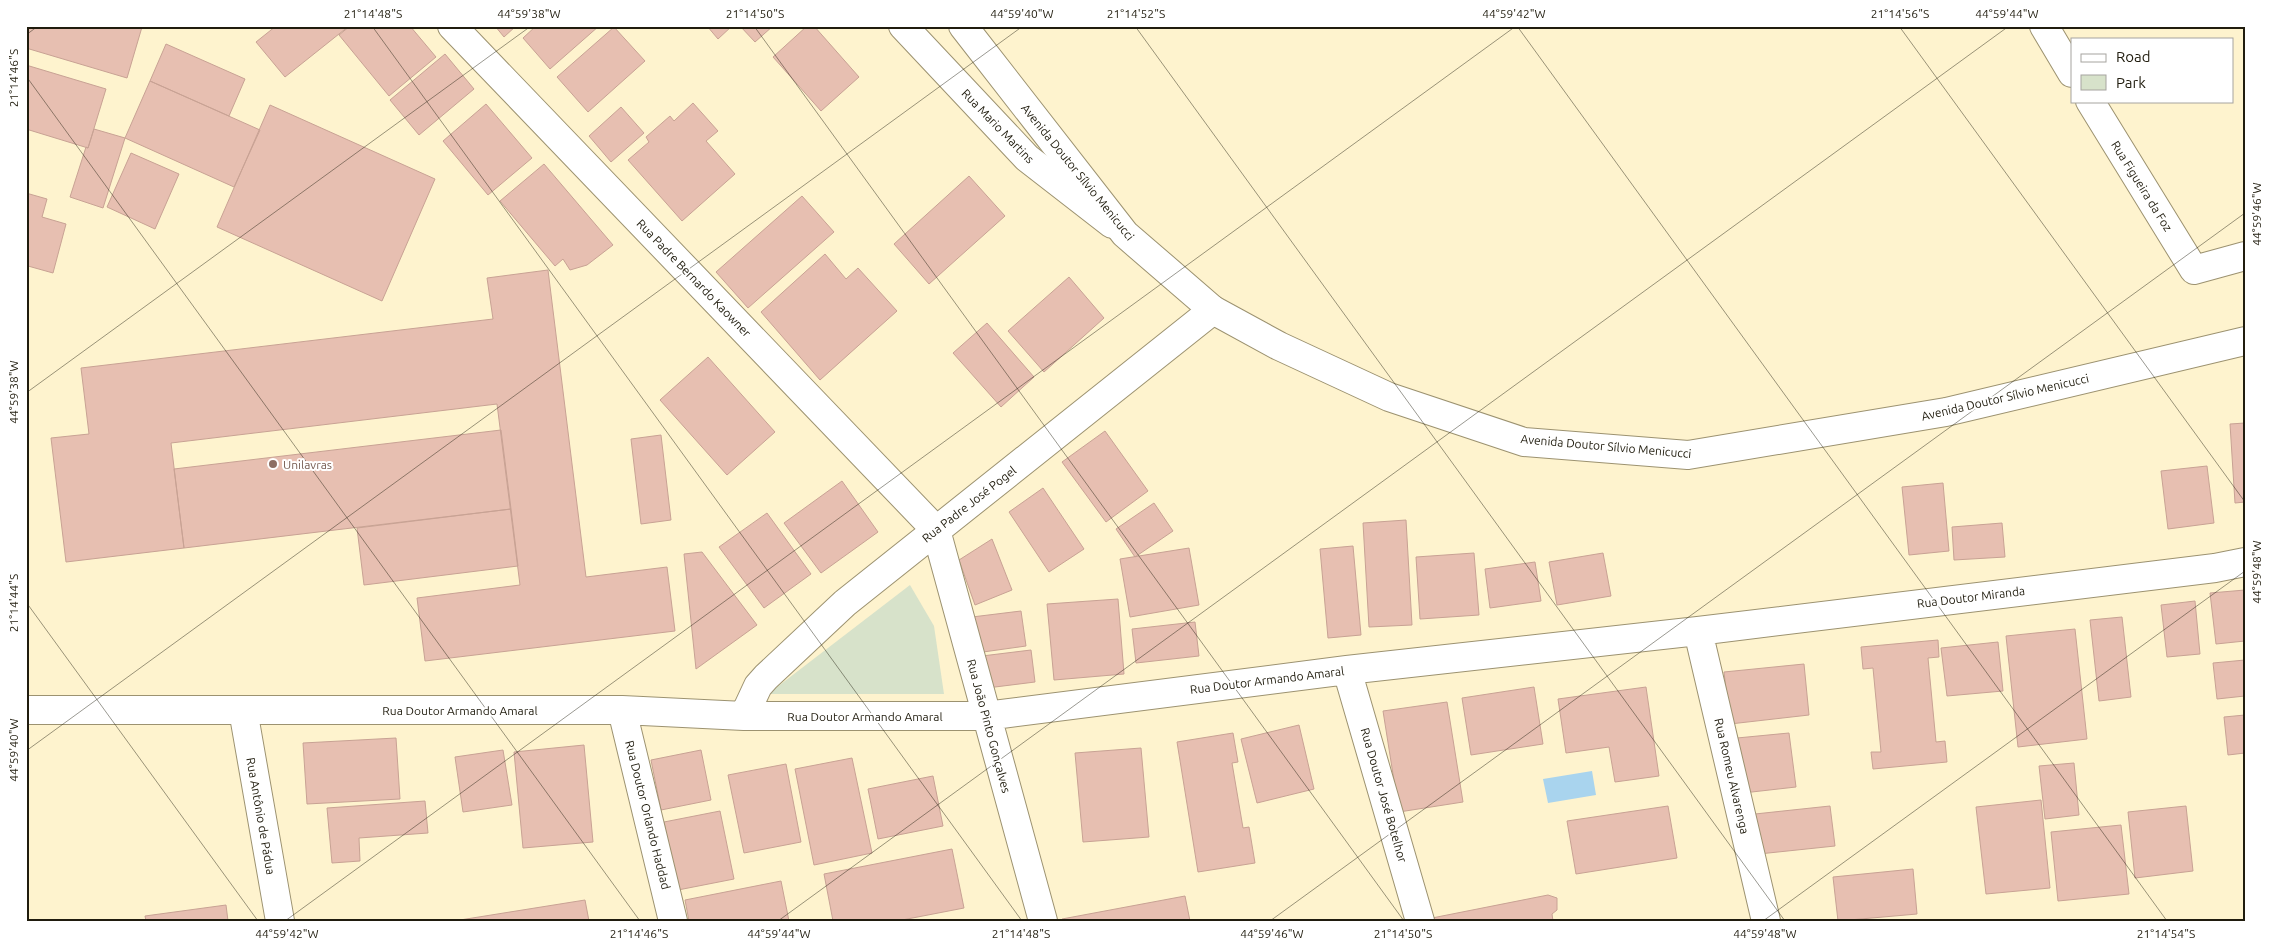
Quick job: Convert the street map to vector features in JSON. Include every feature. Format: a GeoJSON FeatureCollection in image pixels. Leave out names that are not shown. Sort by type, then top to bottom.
{"type":"FeatureCollection","features":[{"type":"Feature","properties":{"kind":"street","name":"Rua Padre Bernardo Kaowner"},"geometry":{"type":"LineString","coordinates":[[452,26],[936,530]]}},
{"type":"Feature","properties":{"kind":"street","name":"Rua Mario Martins"},"geometry":{"type":"LineString","coordinates":[[903,26],[1027,158],[1125,234]]}},
{"type":"Feature","properties":{"kind":"street","name":"Avenida Doutor Sílvio Menicucci"},"geometry":{"type":"LineString","coordinates":[[963,26],[1125,234],[1213,310],[1279,346],[1389,397],[1524,442],[1688,455],[1946,412],[2245,341]]}},
{"type":"Feature","properties":{"kind":"street"},"geometry":{"type":"LineString","coordinates":[[2044,26],[2071,71]]}},
{"type":"Feature","properties":{"kind":"street","name":"Rua Figueira da Foz"},"geometry":{"type":"LineString","coordinates":[[2091,102],[2194,270],[2245,256]]}},
{"type":"Feature","properties":{"kind":"street","name":"Rua Padre José Pogel"},"geometry":{"type":"LineString","coordinates":[[744,716],[758,686],[766,677],[845,603],[1213,310]]}},
{"type":"Feature","properties":{"kind":"street","name":"Rua João Pinto Gonçalves"},"geometry":{"type":"LineString","coordinates":[[936,530],[1043,921]]}},
{"type":"Feature","properties":{"kind":"street","name":"Rua Doutor Miranda"},"geometry":{"type":"LineString","coordinates":[[1698,631],[2215,568],[2245,562]]}},
{"type":"Feature","properties":{"kind":"street","name":"Rua Doutor Armando Amaral"},"geometry":{"type":"LineString","coordinates":[[26,710],[622,710],[744,716],[986,716],[1347,670],[1698,631]]}},
{"type":"Feature","properties":{"kind":"street","name":"Rua Romeu Alvarenga"},"geometry":{"type":"LineString","coordinates":[[1698,631],[1766,921]]}},
{"type":"Feature","properties":{"kind":"street","name":"Rua Doutor José Botelhor"},"geometry":{"type":"LineString","coordinates":[[1347,670],[1420,921]]}},
{"type":"Feature","properties":{"kind":"street","name":"Rua Antônio de Pádua"},"geometry":{"type":"LineString","coordinates":[[243,710],[280,921]]}},
{"type":"Feature","properties":{"kind":"street","name":"Rua Doutor Orlando Haddad"},"geometry":{"type":"LineString","coordinates":[[622,710],[673,921]]}},
{"type":"Feature","properties":{"kind":"green space"},"geometry":{"type":"Polygon","coordinates":[[[910,585],[934,626],[944,694],[768,694],[910,585]]]}},
{"type":"Feature","properties":{"kind":"water"},"geometry":{"type":"Polygon","coordinates":[[[1592,771],[1596,795],[1548,803],[1543,779],[1592,771]]]}},
{"type":"Feature","properties":{"kind":"building"},"geometry":{"type":"Polygon","coordinates":[[[26,26],[142,27],[127,78],[26,48],[26,26]]]}},
{"type":"Feature","properties":{"kind":"building"},"geometry":{"type":"Polygon","coordinates":[[[276,26],[349,26],[285,77],[256,42],[276,26]]]}},
{"type":"Feature","properties":{"kind":"building"},"geometry":{"type":"Polygon","coordinates":[[[350,26],[410,26],[436,57],[389,96],[339,35],[350,26]]]}},
{"type":"Feature","properties":{"kind":"building"},"geometry":{"type":"Polygon","coordinates":[[[495,26],[516,26],[504,37],[495,26]]]}},
{"type":"Feature","properties":{"kind":"building"},"geometry":{"type":"Polygon","coordinates":[[[536,26],[599,26],[550,69],[523,38],[536,26]]]}},
{"type":"Feature","properties":{"kind":"building"},"geometry":{"type":"Polygon","coordinates":[[[707,26],[732,26],[718,39],[707,26]]]}},
{"type":"Feature","properties":{"kind":"building"},"geometry":{"type":"Polygon","coordinates":[[[740,26],[773,26],[755,42],[740,26]]]}},
{"type":"Feature","properties":{"kind":"building"},"geometry":{"type":"Polygon","coordinates":[[[807,26],[814,26],[859,77],[821,111],[773,57],[807,26]]]}},
{"type":"Feature","properties":{"kind":"building"},"geometry":{"type":"Polygon","coordinates":[[[614,27],[645,61],[588,112],[557,77],[614,27]]]}},
{"type":"Feature","properties":{"kind":"building"},"geometry":{"type":"Polygon","coordinates":[[[166,44],[245,79],[229,116],[150,81],[166,44]]]}},
{"type":"Feature","properties":{"kind":"building"},"geometry":{"type":"Polygon","coordinates":[[[445,54],[474,89],[419,135],[390,100],[445,54]]]}},
{"type":"Feature","properties":{"kind":"building"},"geometry":{"type":"Polygon","coordinates":[[[26,65],[106,89],[88,148],[26,129],[26,65]]]}},
{"type":"Feature","properties":{"kind":"building"},"geometry":{"type":"Polygon","coordinates":[[[150,81],[260,130],[234,187],[125,138],[150,81]]]}},
{"type":"Feature","properties":{"kind":"building"},"geometry":{"type":"Polygon","coordinates":[[[693,103],[718,131],[706,141],[735,174],[682,221],[628,160],[649,142],[646,137],[670,116],[674,121],[693,103]]]}},
{"type":"Feature","properties":{"kind":"building"},"geometry":{"type":"Polygon","coordinates":[[[486,104],[532,158],[488,195],[443,141],[486,104]]]}},
{"type":"Feature","properties":{"kind":"building"},"geometry":{"type":"Polygon","coordinates":[[[270,105],[435,179],[382,301],[217,227],[270,105]]]}},
{"type":"Feature","properties":{"kind":"building"},"geometry":{"type":"Polygon","coordinates":[[[621,107],[644,133],[611,162],[589,136],[621,107]]]}},
{"type":"Feature","properties":{"kind":"building"},"geometry":{"type":"Polygon","coordinates":[[[94,129],[125,138],[103,208],[70,197],[86,147],[88,148],[94,129]]]}},
{"type":"Feature","properties":{"kind":"building"},"geometry":{"type":"Polygon","coordinates":[[[131,153],[179,174],[155,229],[107,207],[131,153]]]}},
{"type":"Feature","properties":{"kind":"building"},"geometry":{"type":"Polygon","coordinates":[[[544,164],[613,245],[587,265],[570,270],[563,259],[555,266],[500,201],[544,164]]]}},
{"type":"Feature","properties":{"kind":"building"},"geometry":{"type":"Polygon","coordinates":[[[969,176],[1005,216],[929,284],[894,244],[969,176]]]}},
{"type":"Feature","properties":{"kind":"building"},"geometry":{"type":"Polygon","coordinates":[[[26,193],[47,199],[42,217],[66,224],[53,273],[28,266],[26,273],[26,193]]]}},
{"type":"Feature","properties":{"kind":"building"},"geometry":{"type":"Polygon","coordinates":[[[802,196],[834,232],[748,308],[716,272],[802,196]]]}},
{"type":"Feature","properties":{"kind":"building"},"geometry":{"type":"Polygon","coordinates":[[[825,254],[846,279],[858,268],[897,311],[820,380],[761,312],[825,254]]]}},
{"type":"Feature","properties":{"kind":"building"},"geometry":{"type":"Polygon","coordinates":[[[548,270],[586,577],[667,567],[675,631],[425,661],[417,598],[520,585],[497,404],[171,443],[184,548],[66,562],[51,438],[89,434],[81,368],[493,319],[487,278],[548,270]]]}},
{"type":"Feature","properties":{"kind":"building"},"geometry":{"type":"Polygon","coordinates":[[[1069,277],[1104,318],[1044,372],[1008,331],[1069,277]]]}},
{"type":"Feature","properties":{"kind":"building"},"geometry":{"type":"Polygon","coordinates":[[[987,323],[1034,377],[1001,407],[953,353],[987,323]]]}},
{"type":"Feature","properties":{"kind":"building"},"geometry":{"type":"Polygon","coordinates":[[[708,357],[775,432],[727,475],[660,400],[708,357]]]}},
{"type":"Feature","properties":{"kind":"building"},"geometry":{"type":"Polygon","coordinates":[[[2245,423],[2245,502],[2235,503],[2230,424],[2245,423]]]}},
{"type":"Feature","properties":{"kind":"building"},"geometry":{"type":"Polygon","coordinates":[[[501,430],[511,509],[184,548],[174,469],[501,430]]]}},
{"type":"Feature","properties":{"kind":"building"},"geometry":{"type":"Polygon","coordinates":[[[1105,431],[1148,491],[1106,522],[1062,462],[1105,431]]]}},
{"type":"Feature","properties":{"kind":"building"},"geometry":{"type":"Polygon","coordinates":[[[661,435],[671,520],[641,524],[631,439],[661,435]]]}},
{"type":"Feature","properties":{"kind":"building"},"geometry":{"type":"Polygon","coordinates":[[[2207,466],[2214,523],[2168,529],[2161,471],[2207,466]]]}},
{"type":"Feature","properties":{"kind":"building"},"geometry":{"type":"Polygon","coordinates":[[[842,481],[878,532],[821,573],[784,523],[842,481]]]}},
{"type":"Feature","properties":{"kind":"building"},"geometry":{"type":"Polygon","coordinates":[[[1943,483],[1949,551],[1909,555],[1902,487],[1943,483]]]}},
{"type":"Feature","properties":{"kind":"building"},"geometry":{"type":"Polygon","coordinates":[[[1043,488],[1084,549],[1049,572],[1009,512],[1043,488]]]}},
{"type":"Feature","properties":{"kind":"building"},"geometry":{"type":"Polygon","coordinates":[[[1154,503],[1173,531],[1135,557],[1116,529],[1154,503]]]}},
{"type":"Feature","properties":{"kind":"building"},"geometry":{"type":"Polygon","coordinates":[[[511,509],[518,566],[364,585],[357,528],[511,509]]]}},
{"type":"Feature","properties":{"kind":"building"},"geometry":{"type":"Polygon","coordinates":[[[767,513],[811,574],[764,608],[719,547],[767,513]]]}},
{"type":"Feature","properties":{"kind":"building"},"geometry":{"type":"Polygon","coordinates":[[[1406,520],[1412,625],[1369,627],[1363,523],[1406,520]]]}},
{"type":"Feature","properties":{"kind":"building"},"geometry":{"type":"Polygon","coordinates":[[[2002,523],[2005,557],[1954,560],[1952,527],[2002,523]]]}},
{"type":"Feature","properties":{"kind":"building"},"geometry":{"type":"Polygon","coordinates":[[[992,539],[1012,590],[975,605],[959,560],[992,539]]]}},
{"type":"Feature","properties":{"kind":"building"},"geometry":{"type":"Polygon","coordinates":[[[1353,546],[1361,635],[1328,638],[1320,549],[1353,546]]]}},
{"type":"Feature","properties":{"kind":"building"},"geometry":{"type":"Polygon","coordinates":[[[1189,548],[1199,605],[1130,617],[1120,559],[1189,548]]]}},
{"type":"Feature","properties":{"kind":"building"},"geometry":{"type":"Polygon","coordinates":[[[702,552],[757,625],[696,669],[684,554],[702,552]]]}},
{"type":"Feature","properties":{"kind":"building"},"geometry":{"type":"Polygon","coordinates":[[[1474,553],[1479,615],[1420,619],[1416,557],[1474,553]]]}},
{"type":"Feature","properties":{"kind":"building"},"geometry":{"type":"Polygon","coordinates":[[[1603,553],[1611,596],[1557,605],[1549,562],[1603,553]]]}},
{"type":"Feature","properties":{"kind":"building"},"geometry":{"type":"Polygon","coordinates":[[[1535,562],[1541,601],[1490,608],[1485,569],[1535,562]]]}},
{"type":"Feature","properties":{"kind":"building"},"geometry":{"type":"Polygon","coordinates":[[[2245,590],[2245,641],[2216,644],[2210,593],[2245,590]]]}},
{"type":"Feature","properties":{"kind":"building"},"geometry":{"type":"Polygon","coordinates":[[[1118,599],[1124,674],[1054,680],[1047,604],[1118,599]]]}},
{"type":"Feature","properties":{"kind":"building"},"geometry":{"type":"Polygon","coordinates":[[[2195,601],[2200,654],[2167,657],[2161,605],[2195,601]]]}},
{"type":"Feature","properties":{"kind":"building"},"geometry":{"type":"Polygon","coordinates":[[[1021,611],[1026,646],[976,653],[972,617],[1021,611]]]}},
{"type":"Feature","properties":{"kind":"building"},"geometry":{"type":"Polygon","coordinates":[[[2122,617],[2131,697],[2099,701],[2090,620],[2122,617]]]}},
{"type":"Feature","properties":{"kind":"building"},"geometry":{"type":"Polygon","coordinates":[[[1195,622],[1199,656],[1136,663],[1132,629],[1195,622]]]}},
{"type":"Feature","properties":{"kind":"building"},"geometry":{"type":"Polygon","coordinates":[[[2075,629],[2087,739],[2018,747],[2006,636],[2075,629]]]}},
{"type":"Feature","properties":{"kind":"building"},"geometry":{"type":"Polygon","coordinates":[[[1938,640],[1939,657],[1928,658],[1936,742],[1945,741],[1947,762],[1873,769],[1871,752],[1881,752],[1873,668],[1863,669],[1861,647],[1938,640]]]}},
{"type":"Feature","properties":{"kind":"building"},"geometry":{"type":"Polygon","coordinates":[[[1998,642],[2003,691],[1947,696],[1941,648],[1998,642]]]}},
{"type":"Feature","properties":{"kind":"building"},"geometry":{"type":"Polygon","coordinates":[[[1031,650],[1035,682],[987,688],[982,656],[1031,650]]]}},
{"type":"Feature","properties":{"kind":"building"},"geometry":{"type":"Polygon","coordinates":[[[2245,660],[2245,696],[2217,699],[2213,663],[2245,660]]]}},
{"type":"Feature","properties":{"kind":"building"},"geometry":{"type":"Polygon","coordinates":[[[1804,664],[1809,715],[1730,724],[1724,672],[1804,664]]]}},
{"type":"Feature","properties":{"kind":"building"},"geometry":{"type":"Polygon","coordinates":[[[1534,687],[1543,744],[1471,755],[1462,698],[1534,687]]]}},
{"type":"Feature","properties":{"kind":"building"},"geometry":{"type":"Polygon","coordinates":[[[1646,687],[1659,776],[1615,782],[1609,747],[1566,753],[1558,699],[1646,687]]]}},
{"type":"Feature","properties":{"kind":"building"},"geometry":{"type":"Polygon","coordinates":[[[1447,702],[1463,802],[1399,812],[1383,711],[1447,702]]]}},
{"type":"Feature","properties":{"kind":"building"},"geometry":{"type":"Polygon","coordinates":[[[2245,715],[2245,753],[2228,755],[2224,717],[2245,715]]]}},
{"type":"Feature","properties":{"kind":"building"},"geometry":{"type":"Polygon","coordinates":[[[1299,725],[1314,789],[1257,803],[1241,739],[1299,725]]]}},
{"type":"Feature","properties":{"kind":"building"},"geometry":{"type":"Polygon","coordinates":[[[1233,733],[1238,762],[1232,763],[1243,828],[1249,827],[1255,863],[1198,872],[1177,742],[1233,733]]]}},
{"type":"Feature","properties":{"kind":"building"},"geometry":{"type":"Polygon","coordinates":[[[1789,733],[1796,787],[1743,793],[1737,738],[1789,733]]]}},
{"type":"Feature","properties":{"kind":"building"},"geometry":{"type":"Polygon","coordinates":[[[396,738],[400,799],[307,804],[303,743],[396,738]]]}},
{"type":"Feature","properties":{"kind":"building"},"geometry":{"type":"Polygon","coordinates":[[[584,745],[593,842],[523,848],[514,752],[584,745]]]}},
{"type":"Feature","properties":{"kind":"building"},"geometry":{"type":"Polygon","coordinates":[[[1141,748],[1149,837],[1083,842],[1075,753],[1141,748]]]}},
{"type":"Feature","properties":{"kind":"building"},"geometry":{"type":"Polygon","coordinates":[[[503,750],[512,805],[463,812],[455,757],[503,750]]]}},
{"type":"Feature","properties":{"kind":"building"},"geometry":{"type":"Polygon","coordinates":[[[701,750],[711,800],[661,810],[651,760],[701,750]]]}},
{"type":"Feature","properties":{"kind":"building"},"geometry":{"type":"Polygon","coordinates":[[[852,758],[872,853],[814,865],[795,769],[852,758]]]}},
{"type":"Feature","properties":{"kind":"building"},"geometry":{"type":"Polygon","coordinates":[[[2074,763],[2079,815],[2045,819],[2039,766],[2074,763]]]}},
{"type":"Feature","properties":{"kind":"building"},"geometry":{"type":"Polygon","coordinates":[[[786,764],[801,842],[744,853],[728,775],[786,764]]]}},
{"type":"Feature","properties":{"kind":"building"},"geometry":{"type":"Polygon","coordinates":[[[933,776],[943,826],[878,839],[868,789],[933,776]]]}},
{"type":"Feature","properties":{"kind":"building"},"geometry":{"type":"Polygon","coordinates":[[[2041,800],[2050,888],[1986,894],[1976,807],[2041,800]]]}},
{"type":"Feature","properties":{"kind":"building"},"geometry":{"type":"Polygon","coordinates":[[[425,801],[428,833],[359,838],[360,861],[332,863],[327,808],[425,801]]]}},
{"type":"Feature","properties":{"kind":"building"},"geometry":{"type":"Polygon","coordinates":[[[1668,806],[1677,858],[1576,874],[1567,821],[1668,806]]]}},
{"type":"Feature","properties":{"kind":"building"},"geometry":{"type":"Polygon","coordinates":[[[1830,806],[1835,846],[1759,854],[1755,814],[1830,806]]]}},
{"type":"Feature","properties":{"kind":"building"},"geometry":{"type":"Polygon","coordinates":[[[2186,806],[2193,871],[2135,878],[2128,812],[2186,806]]]}},
{"type":"Feature","properties":{"kind":"building"},"geometry":{"type":"Polygon","coordinates":[[[720,811],[734,879],[678,890],[664,822],[720,811]]]}},
{"type":"Feature","properties":{"kind":"building"},"geometry":{"type":"Polygon","coordinates":[[[2121,825],[2129,894],[2058,901],[2051,832],[2121,825]]]}},
{"type":"Feature","properties":{"kind":"building"},"geometry":{"type":"Polygon","coordinates":[[[952,849],[964,908],[897,921],[833,921],[824,874],[952,849]]]}},
{"type":"Feature","properties":{"kind":"building"},"geometry":{"type":"Polygon","coordinates":[[[1913,869],[1917,914],[1838,921],[1833,877],[1913,869]]]}},
{"type":"Feature","properties":{"kind":"building"},"geometry":{"type":"Polygon","coordinates":[[[781,881],[789,921],[689,921],[685,900],[781,881]]]}},
{"type":"Feature","properties":{"kind":"building"},"geometry":{"type":"Polygon","coordinates":[[[1548,895],[1557,898],[1557,910],[1552,914],[1553,921],[1431,921],[1432,918],[1548,895]]]}},
{"type":"Feature","properties":{"kind":"building"},"geometry":{"type":"Polygon","coordinates":[[[1185,896],[1190,921],[1063,921],[1062,919],[1185,896]]]}},
{"type":"Feature","properties":{"kind":"building"},"geometry":{"type":"Polygon","coordinates":[[[585,900],[589,921],[460,920],[585,900]]]}},
{"type":"Feature","properties":{"kind":"building"},"geometry":{"type":"Polygon","coordinates":[[[226,905],[228,921],[146,921],[145,916],[226,905]]]}},
{"type":"Feature","properties":{"kind":"place","name":"Unilavras"},"geometry":{"type":"Point","coordinates":[273,464]}}]}
